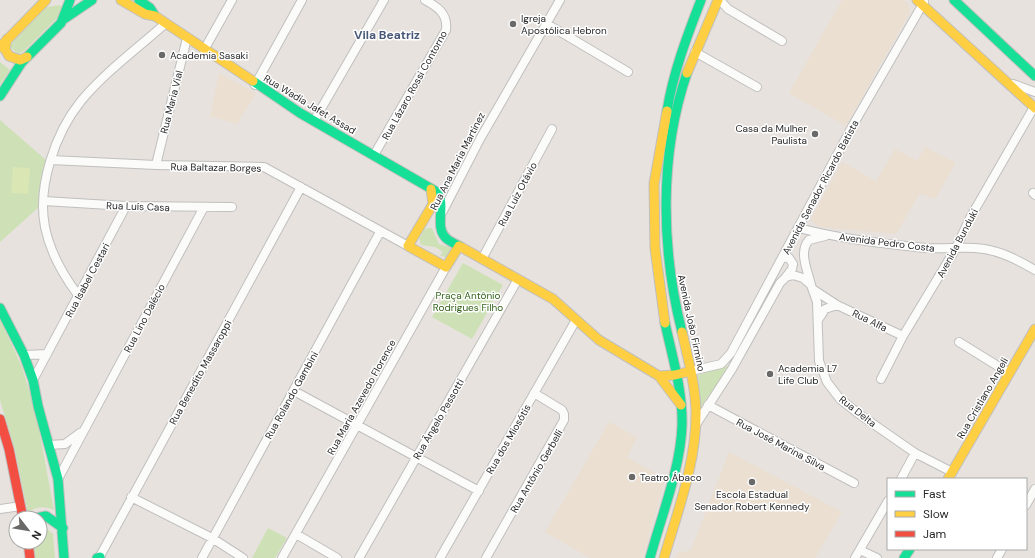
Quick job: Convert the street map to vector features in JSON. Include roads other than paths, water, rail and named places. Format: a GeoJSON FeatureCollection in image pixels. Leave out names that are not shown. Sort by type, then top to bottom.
{"type":"FeatureCollection","features":[{"type":"Feature","properties":{"kind":"main road"},"geometry":{"type":"LineString","coordinates":[[0,47],[46,0]]}},
{"type":"Feature","properties":{"kind":"main road"},"geometry":{"type":"LineString","coordinates":[[0,96],[27,57],[64,20],[92,0]]}},
{"type":"Feature","properties":{"kind":"main road","name":"Rua Wadia Jafet Assad"},"geometry":{"type":"LineString","coordinates":[[121,0],[145,14],[155,16],[255,84],[314,121],[431,189],[440,196],[441,214]]}},
{"type":"Feature","properties":{"kind":"main road","name":"Rua Wadia Jafet Assad"},"geometry":{"type":"LineString","coordinates":[[139,0],[150,8],[155,16]]}},
{"type":"Feature","properties":{"kind":"main road"},"geometry":{"type":"LineString","coordinates":[[650,558],[678,458],[682,425],[681,405],[659,284],[654,184],[670,92],[686,38],[701,0]]}},
{"type":"Feature","properties":{"kind":"main road","name":"Avenida João Firmino"},"geometry":{"type":"LineString","coordinates":[[664,558],[689,470],[696,425],[691,371],[672,286],[668,247],[668,191],[672,137],[681,95],[696,52],[719,0]]}},
{"type":"Feature","properties":{"kind":"main road"},"geometry":{"type":"LineString","coordinates":[[954,0],[1035,76]]}},
{"type":"Feature","properties":{"kind":"main road"},"geometry":{"type":"LineString","coordinates":[[921,2],[1035,108]]}},
{"type":"Feature","properties":{"kind":"main road"},"geometry":{"type":"LineString","coordinates":[[64,20],[68,3]]}},
{"type":"Feature","properties":{"kind":"main road"},"geometry":{"type":"LineString","coordinates":[[7,39],[5,49],[9,56],[16,59],[27,57]]}},
{"type":"Feature","properties":{"kind":"main road"},"geometry":{"type":"LineString","coordinates":[[431,189],[433,204],[408,246],[446,267]]}},
{"type":"Feature","properties":{"kind":"main road","name":"Rua Ana Maria Martinez"},"geometry":{"type":"LineString","coordinates":[[440,228],[439,222],[441,214]]}},
{"type":"Feature","properties":{"kind":"main road"},"geometry":{"type":"LineString","coordinates":[[419,228],[432,224],[440,228],[447,239],[553,299],[609,347],[659,376],[681,405]]}},
{"type":"Feature","properties":{"kind":"main road","name":"Rua Maria Azevedo Florence"},"geometry":{"type":"LineString","coordinates":[[446,267],[459,246]]}},
{"type":"Feature","properties":{"kind":"main road"},"geometry":{"type":"LineString","coordinates":[[0,308],[24,355],[33,380],[38,406],[58,479],[66,557]]}},
{"type":"Feature","properties":{"kind":"main road","name":"Rua Cristiano Angeli"},"geometry":{"type":"LineString","coordinates":[[950,476],[1035,329]]}},
{"type":"Feature","properties":{"kind":"main road"},"geometry":{"type":"LineString","coordinates":[[659,376],[675,375],[691,371]]}},
{"type":"Feature","properties":{"kind":"main road"},"geometry":{"type":"LineString","coordinates":[[0,419],[9,449],[22,510]]}},
{"type":"Feature","properties":{"kind":"main road"},"geometry":{"type":"LineString","coordinates":[[48,517],[63,528]]}},
{"type":"Feature","properties":{"kind":"street"},"geometry":{"type":"LineString","coordinates":[[204,50],[232,0]]}},
{"type":"Feature","properties":{"kind":"street"},"geometry":{"type":"LineString","coordinates":[[255,84],[302,0]]}},
{"type":"Feature","properties":{"kind":"street"},"geometry":{"type":"LineString","coordinates":[[314,121],[384,0]]}},
{"type":"Feature","properties":{"kind":"street","name":"Rua Lázaro Rossi Contorno"},"geometry":{"type":"LineString","coordinates":[[374,155],[446,30],[447,22],[445,16],[438,8],[425,0]]}},
{"type":"Feature","properties":{"kind":"street"},"geometry":{"type":"LineString","coordinates":[[719,0],[728,9],[782,41]]}},
{"type":"Feature","properties":{"kind":"street","name":"Rua Ana Maria Martinez"},"geometry":{"type":"LineString","coordinates":[[441,214],[480,139],[547,24],[558,1]]}},
{"type":"Feature","properties":{"kind":"street","name":"Avenida Senador Ricardo Batista"},"geometry":{"type":"LineString","coordinates":[[691,371],[723,363],[729,356],[799,228],[860,111],[921,2]]}},
{"type":"Feature","properties":{"kind":"street"},"geometry":{"type":"LineString","coordinates":[[714,9],[728,9]]}},
{"type":"Feature","properties":{"kind":"street"},"geometry":{"type":"LineString","coordinates":[[78,295],[65,278],[51,246],[45,226],[44,201],[51,160],[60,136],[81,102],[106,76],[166,23]]}},
{"type":"Feature","properties":{"kind":"street"},"geometry":{"type":"LineString","coordinates":[[547,24],[628,72]]}},
{"type":"Feature","properties":{"kind":"street","name":"Rua Maria Vial"},"geometry":{"type":"LineString","coordinates":[[156,166],[187,38]]}},
{"type":"Feature","properties":{"kind":"street"},"geometry":{"type":"LineString","coordinates":[[696,52],[756,87]]}},
{"type":"Feature","properties":{"kind":"street"},"geometry":{"type":"LineString","coordinates":[[1006,82],[1035,92]]}},
{"type":"Feature","properties":{"kind":"street","name":"Avenida Bunduki"},"geometry":{"type":"LineString","coordinates":[[881,379],[903,336],[956,248],[970,218],[1035,108]]}},
{"type":"Feature","properties":{"kind":"street","name":"Rua Luiz Otávio"},"geometry":{"type":"LineString","coordinates":[[482,259],[552,129]]}},
{"type":"Feature","properties":{"kind":"street","name":"Rua Baltazar Borges"},"geometry":{"type":"LineString","coordinates":[[51,160],[156,166],[264,167],[408,246]]}},
{"type":"Feature","properties":{"kind":"street","name":"Rua Benedito Massaroppi"},"geometry":{"type":"LineString","coordinates":[[99,558],[301,187]]}},
{"type":"Feature","properties":{"kind":"street","name":"Rua Luís Casa"},"geometry":{"type":"LineString","coordinates":[[44,201],[126,206],[232,207]]}},
{"type":"Feature","properties":{"kind":"street","name":"Rua Isabel Cestari"},"geometry":{"type":"LineString","coordinates":[[33,380],[126,206]]}},
{"type":"Feature","properties":{"kind":"street","name":"Rua Lino Dalécio"},"geometry":{"type":"LineString","coordinates":[[58,479],[204,207]]}},
{"type":"Feature","properties":{"kind":"street"},"geometry":{"type":"LineString","coordinates":[[799,228],[830,236]]}},
{"type":"Feature","properties":{"kind":"street","name":"Rua Rolando Gambini"},"geometry":{"type":"LineString","coordinates":[[202,558],[380,232]]}},
{"type":"Feature","properties":{"kind":"street","name":"Avenida Pedro Costa"},"geometry":{"type":"LineString","coordinates":[[830,236],[898,245],[975,248],[997,252],[1020,261],[1035,270]]}},
{"type":"Feature","properties":{"kind":"street","name":"Rua Delta"},"geometry":{"type":"LineString","coordinates":[[830,236],[812,238],[806,245],[804,256],[817,302],[816,322],[819,361],[827,382],[832,390],[848,406],[915,454],[950,476]]}},
{"type":"Feature","properties":{"kind":"street"},"geometry":{"type":"LineString","coordinates":[[696,425],[732,369],[776,290],[792,269],[793,264],[789,258],[783,257]]}},
{"type":"Feature","properties":{"kind":"street","name":"Rua Maria Azevedo Florence"},"geometry":{"type":"LineString","coordinates":[[282,558],[446,267]]}},
{"type":"Feature","properties":{"kind":"street"},"geometry":{"type":"LineString","coordinates":[[786,277],[798,276],[813,287]]}},
{"type":"Feature","properties":{"kind":"street","name":"Rua Ângelo Pessotti"},"geometry":{"type":"LineString","coordinates":[[360,558],[518,279]]}},
{"type":"Feature","properties":{"kind":"street","name":"Rua Alfa"},"geometry":{"type":"LineString","coordinates":[[813,287],[837,304],[903,336]]}},
{"type":"Feature","properties":{"kind":"street"},"geometry":{"type":"LineString","coordinates":[[816,322],[825,309],[837,304]]}},
{"type":"Feature","properties":{"kind":"street","name":"Rua dos Miosótis"},"geometry":{"type":"LineString","coordinates":[[440,558],[576,320]]}},
{"type":"Feature","properties":{"kind":"street"},"geometry":{"type":"LineString","coordinates":[[959,342],[1009,373]]}},
{"type":"Feature","properties":{"kind":"street"},"geometry":{"type":"LineString","coordinates":[[24,355],[47,354]]}},
{"type":"Feature","properties":{"kind":"street"},"geometry":{"type":"LineString","coordinates":[[688,359],[710,367]]}},
{"type":"Feature","properties":{"kind":"street"},"geometry":{"type":"LineString","coordinates":[[294,391],[479,491]]}},
{"type":"Feature","properties":{"kind":"street","name":"Rua Antônio Gerbelli"},"geometry":{"type":"LineString","coordinates":[[486,558],[564,420],[562,410],[534,394]]}},
{"type":"Feature","properties":{"kind":"street","name":"Rua José Marina Silva"},"geometry":{"type":"LineString","coordinates":[[708,405],[854,483]]}},
{"type":"Feature","properties":{"kind":"street","name":"Rua Lino Dalécio"},"geometry":{"type":"LineString","coordinates":[[49,445],[70,442],[85,428]]}},
{"type":"Feature","properties":{"kind":"street"},"geometry":{"type":"LineString","coordinates":[[902,478],[915,454]]}},
{"type":"Feature","properties":{"kind":"street"},"geometry":{"type":"LineString","coordinates":[[1027,504],[1035,489]]}},
{"type":"Feature","properties":{"kind":"street"},"geometry":{"type":"LineString","coordinates":[[131,497],[212,538],[243,558]]}},
{"type":"Feature","properties":{"kind":"street"},"geometry":{"type":"LineString","coordinates":[[855,558],[887,503]]}},
{"type":"Feature","properties":{"kind":"street"},"geometry":{"type":"LineString","coordinates":[[0,509],[21,506]]}},
{"type":"Feature","properties":{"kind":"street"},"geometry":{"type":"LineString","coordinates":[[296,534],[337,558]]}},
{"type":"Feature","properties":{"kind":"street"},"geometry":{"type":"LineString","coordinates":[[860,550],[877,558]]}},
{"type":"Feature","properties":{"kind":"place","name":"Igreja Apostólica Hebron"},"geometry":{"type":"Point","coordinates":[513,24]}},
{"type":"Feature","properties":{"kind":"place","name":"Academia Sasaki"},"geometry":{"type":"Point","coordinates":[162,55]}},
{"type":"Feature","properties":{"kind":"place","name":"Casa da Mulher Paulista"},"geometry":{"type":"Point","coordinates":[815,134]}},
{"type":"Feature","properties":{"kind":"place","name":"Academia L7 Life Club"},"geometry":{"type":"Point","coordinates":[770,374]}},
{"type":"Feature","properties":{"kind":"place","name":"Teatro Ábaco"},"geometry":{"type":"Point","coordinates":[632,477]}},
{"type":"Feature","properties":{"kind":"place","name":"Escola Estadual Senador Robert Kennedy"},"geometry":{"type":"Point","coordinates":[752,482]}},
{"type":"Feature","properties":{"kind":"district","name":"Vila Beatriz"},"geometry":{"type":"Point","coordinates":[387,35]}},
{"type":"Feature","properties":{"kind":"park label","name":"Praça Antônio Rodrigues Filho"},"geometry":{"type":"Point","coordinates":[468,300]}}]}
